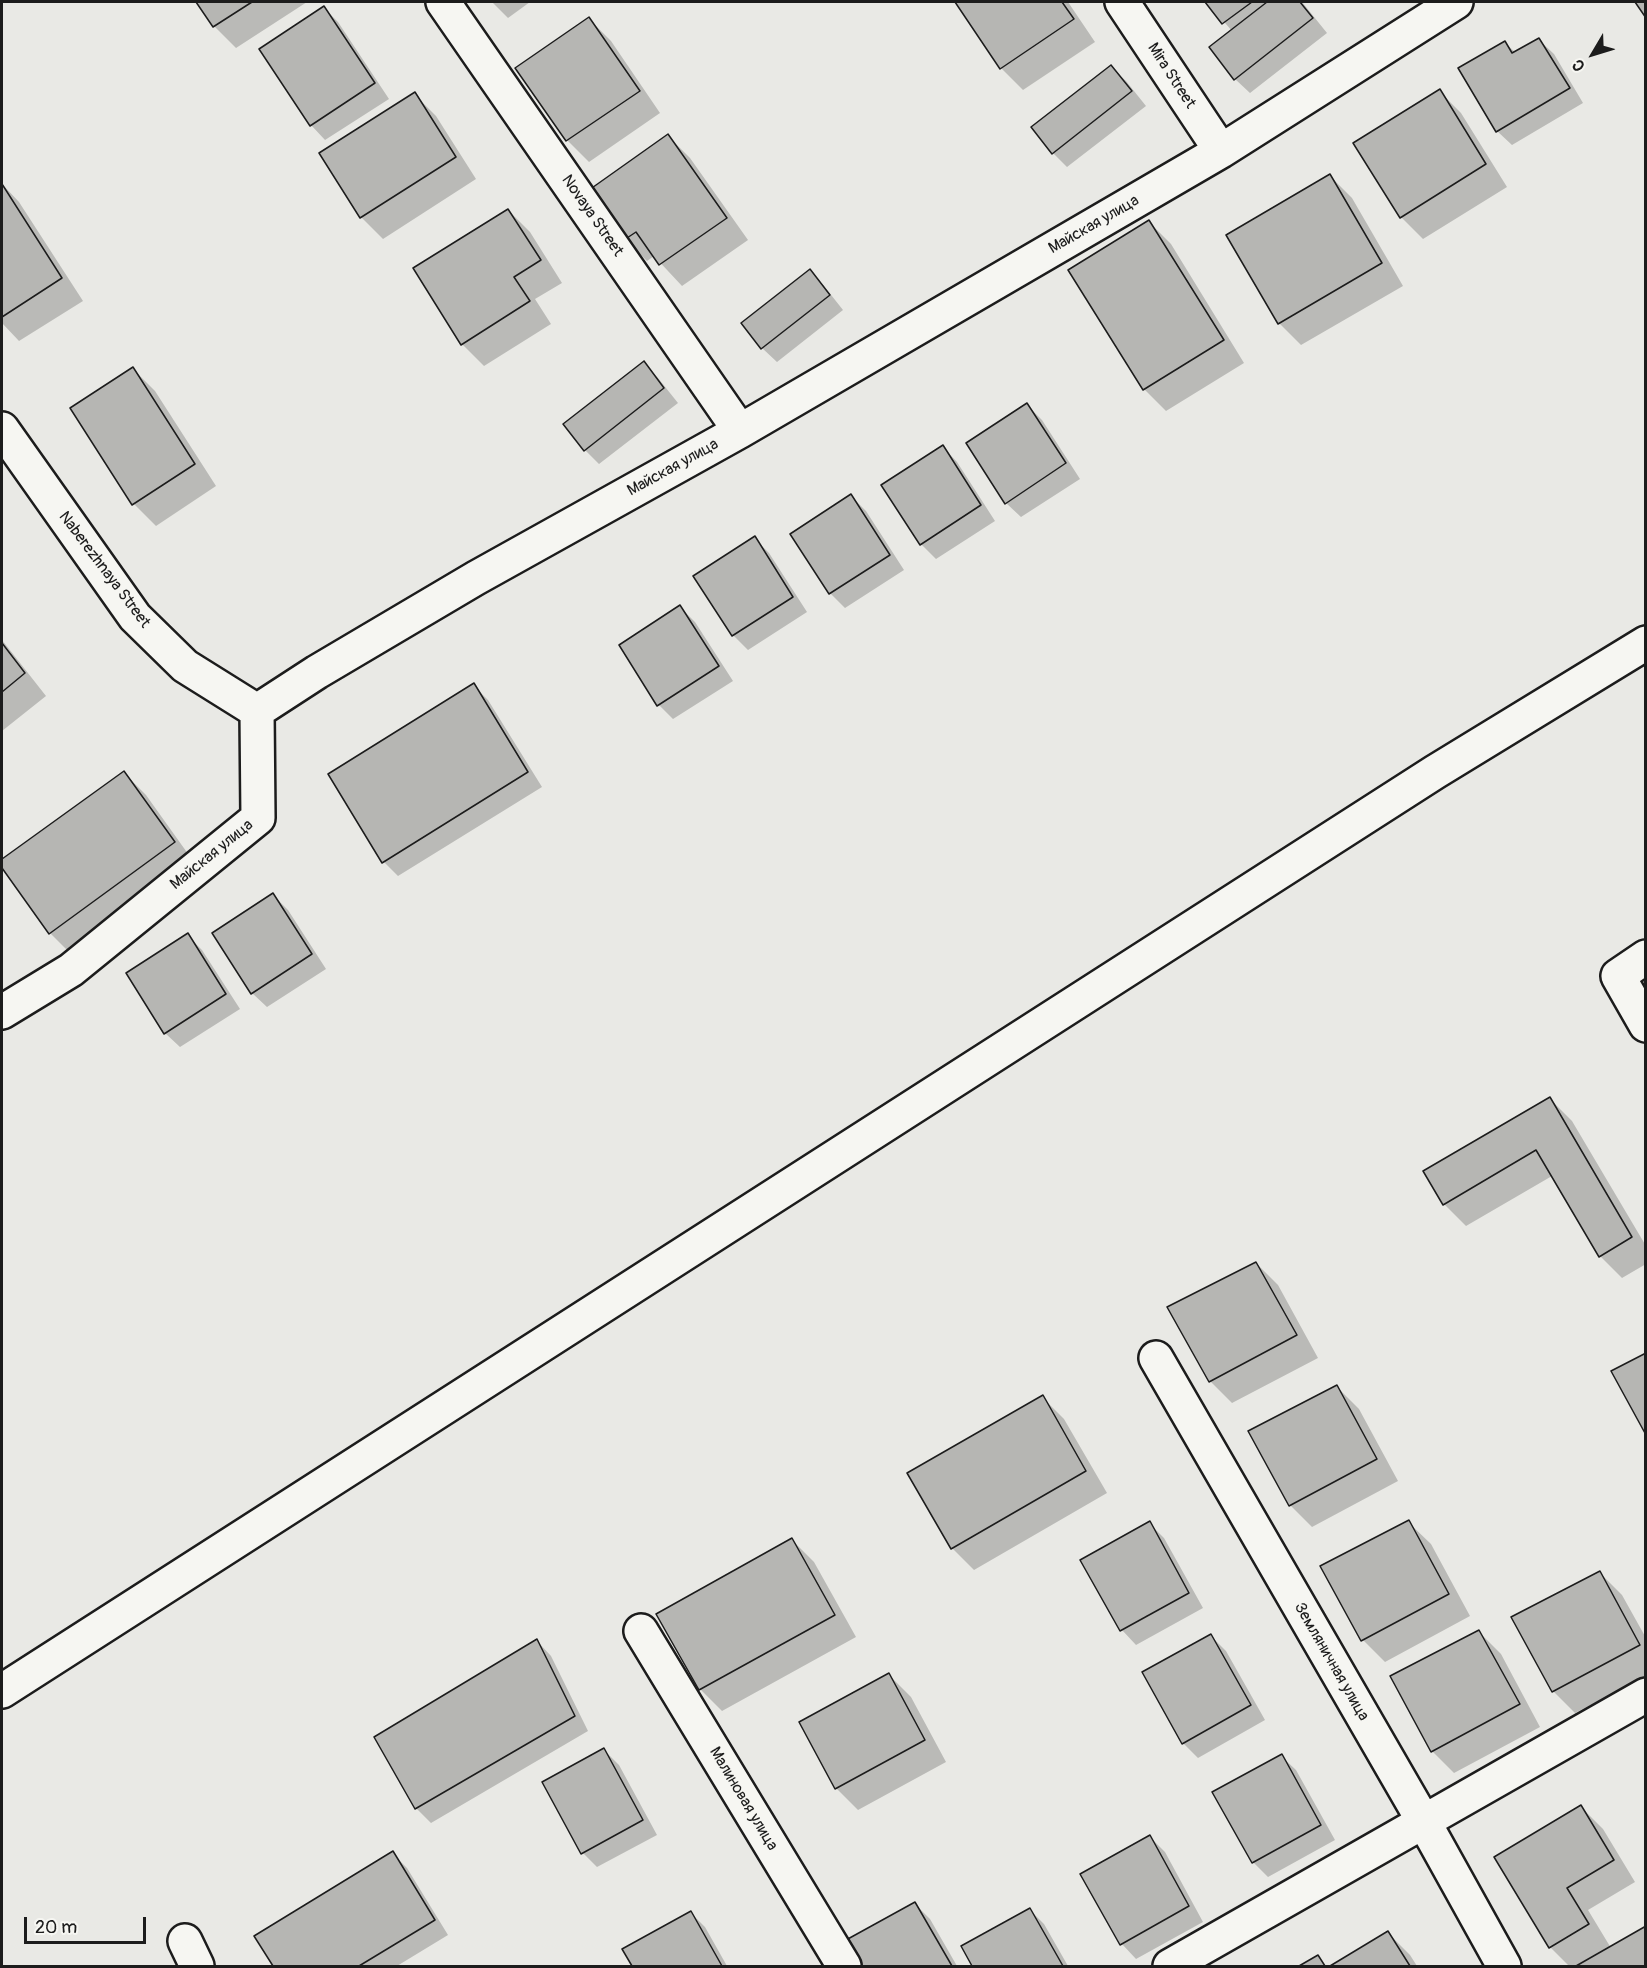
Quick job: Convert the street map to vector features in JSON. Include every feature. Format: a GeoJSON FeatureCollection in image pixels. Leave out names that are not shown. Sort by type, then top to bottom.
{"type":"FeatureCollection","features":[{"type":"Feature","properties":{"kind":"street","name":"Novaya Street"},"geometry":{"type":"LineString","coordinates":[[443,2],[740,431]]}},
{"type":"Feature","properties":{"kind":"street","name":"Mira Street"},"geometry":{"type":"LineString","coordinates":[[1122,2],[1221,151]]}},
{"type":"Feature","properties":{"kind":"street","name":"Майская улица"},"geometry":{"type":"LineString","coordinates":[[2,1012],[71,970],[258,818],[257,711],[317,672],[476,578],[740,431],[1221,151],[1456,2]]}},
{"type":"Feature","properties":{"kind":"street","name":"Naberezhnaya Street"},"geometry":{"type":"LineString","coordinates":[[2,429],[135,617],[185,666],[257,711]]}},
{"type":"Feature","properties":{"kind":"street"},"geometry":{"type":"LineString","coordinates":[[2,1691],[1435,772],[1646,643]]}},
{"type":"Feature","properties":{"kind":"street"},"geometry":{"type":"LineString","coordinates":[[1646,957],[1618,976],[1646,1025]]}},
{"type":"Feature","properties":{"kind":"street","name":"Земляничная улица"},"geometry":{"type":"LineString","coordinates":[[1156,1358],[1424,1822],[1504,1966]]}},
{"type":"Feature","properties":{"kind":"street","name":"Малиновая улица"},"geometry":{"type":"LineString","coordinates":[[642,1631],[843,1966]]}},
{"type":"Feature","properties":{"kind":"street"},"geometry":{"type":"LineString","coordinates":[[1170,1966],[1646,1695]]}},
{"type":"Feature","properties":{"kind":"building"},"geometry":{"type":"Polygon","coordinates":[[[196,2],[252,2],[213,27],[196,2]]]}},
{"type":"Feature","properties":{"kind":"building"},"geometry":{"type":"Polygon","coordinates":[[[955,2],[1062,2],[1074,19],[1000,69],[955,2]]]}},
{"type":"Feature","properties":{"kind":"building"},"geometry":{"type":"Polygon","coordinates":[[[1205,2],[1252,2],[1222,24],[1205,2]]]}},
{"type":"Feature","properties":{"kind":"building"},"geometry":{"type":"Polygon","coordinates":[[[1267,2],[1300,2],[1313,18],[1234,80],[1209,47],[1267,2]]]}},
{"type":"Feature","properties":{"kind":"building"},"geometry":{"type":"Polygon","coordinates":[[[1635,2],[1646,2],[1646,18],[1635,2]]]}},
{"type":"Feature","properties":{"kind":"building"},"geometry":{"type":"Polygon","coordinates":[[[324,6],[375,83],[310,126],[259,49],[324,6]]]}},
{"type":"Feature","properties":{"kind":"building"},"geometry":{"type":"Polygon","coordinates":[[[589,17],[640,91],[566,141],[515,68],[589,17]]]}},
{"type":"Feature","properties":{"kind":"building"},"geometry":{"type":"Polygon","coordinates":[[[1539,38],[1570,88],[1496,132],[1458,68],[1505,41],[1512,53],[1539,38]]]}},
{"type":"Feature","properties":{"kind":"building"},"geometry":{"type":"Polygon","coordinates":[[[1111,65],[1132,91],[1052,154],[1031,127],[1111,65]]]}},
{"type":"Feature","properties":{"kind":"building"},"geometry":{"type":"Polygon","coordinates":[[[1440,89],[1486,164],[1400,218],[1353,143],[1440,89]]]}},
{"type":"Feature","properties":{"kind":"building"},"geometry":{"type":"Polygon","coordinates":[[[415,92],[456,157],[360,218],[319,153],[415,92]]]}},
{"type":"Feature","properties":{"kind":"building"},"geometry":{"type":"Polygon","coordinates":[[[668,134],[727,218],[659,265],[636,232],[624,240],[589,190],[668,134]]]}},
{"type":"Feature","properties":{"kind":"building"},"geometry":{"type":"Polygon","coordinates":[[[1330,174],[1382,263],[1278,324],[1226,235],[1330,174]]]}},
{"type":"Feature","properties":{"kind":"building"},"geometry":{"type":"Polygon","coordinates":[[[2,184],[62,278],[2,317],[2,184]]]}},
{"type":"Feature","properties":{"kind":"building"},"geometry":{"type":"Polygon","coordinates":[[[508,209],[541,260],[514,277],[530,301],[461,345],[413,268],[508,209]]]}},
{"type":"Feature","properties":{"kind":"building"},"geometry":{"type":"Polygon","coordinates":[[[1149,220],[1224,340],[1143,390],[1068,270],[1149,220]]]}},
{"type":"Feature","properties":{"kind":"building"},"geometry":{"type":"Polygon","coordinates":[[[810,269],[830,295],[761,349],[741,323],[810,269]]]}},
{"type":"Feature","properties":{"kind":"building"},"geometry":{"type":"Polygon","coordinates":[[[644,361],[664,388],[584,451],[563,424],[644,361]]]}},
{"type":"Feature","properties":{"kind":"building"},"geometry":{"type":"Polygon","coordinates":[[[133,367],[195,464],[132,505],[70,408],[133,367]]]}},
{"type":"Feature","properties":{"kind":"building"},"geometry":{"type":"Polygon","coordinates":[[[1027,403],[1066,463],[1005,504],[966,443],[1027,403]]]}},
{"type":"Feature","properties":{"kind":"building"},"geometry":{"type":"Polygon","coordinates":[[[943,445],[981,505],[920,545],[881,485],[943,445]]]}},
{"type":"Feature","properties":{"kind":"building"},"geometry":{"type":"Polygon","coordinates":[[[851,494],[890,555],[829,594],[790,534],[851,494]]]}},
{"type":"Feature","properties":{"kind":"building"},"geometry":{"type":"Polygon","coordinates":[[[755,536],[793,597],[732,636],[693,576],[755,536]]]}},
{"type":"Feature","properties":{"kind":"building"},"geometry":{"type":"Polygon","coordinates":[[[680,605],[719,666],[657,706],[619,645],[680,605]]]}},
{"type":"Feature","properties":{"kind":"building"},"geometry":{"type":"Polygon","coordinates":[[[2,643],[25,673],[2,692],[2,643]]]}},
{"type":"Feature","properties":{"kind":"building"},"geometry":{"type":"Polygon","coordinates":[[[474,683],[528,772],[382,863],[328,774],[474,683]]]}},
{"type":"Feature","properties":{"kind":"building"},"geometry":{"type":"Polygon","coordinates":[[[124,771],[175,842],[49,934],[2,868],[2,859],[124,771]]]}},
{"type":"Feature","properties":{"kind":"building"},"geometry":{"type":"Polygon","coordinates":[[[273,893],[312,954],[251,994],[212,933],[273,893]]]}},
{"type":"Feature","properties":{"kind":"building"},"geometry":{"type":"Polygon","coordinates":[[[188,933],[226,994],[164,1034],[126,973],[188,933]]]}},
{"type":"Feature","properties":{"kind":"building"},"geometry":{"type":"Polygon","coordinates":[[[1550,1097],[1632,1237],[1599,1257],[1536,1150],[1443,1205],[1423,1171],[1550,1097]]]}},
{"type":"Feature","properties":{"kind":"building"},"geometry":{"type":"Polygon","coordinates":[[[1256,1262],[1297,1335],[1209,1382],[1167,1307],[1256,1262]]]}},
{"type":"Feature","properties":{"kind":"building"},"geometry":{"type":"Polygon","coordinates":[[[1646,1353],[1646,1435],[1611,1371],[1646,1353]]]}},
{"type":"Feature","properties":{"kind":"building"},"geometry":{"type":"Polygon","coordinates":[[[1337,1385],[1377,1459],[1289,1506],[1248,1431],[1337,1385]]]}},
{"type":"Feature","properties":{"kind":"building"},"geometry":{"type":"Polygon","coordinates":[[[1043,1395],[1086,1471],[951,1549],[907,1473],[1043,1395]]]}},
{"type":"Feature","properties":{"kind":"building"},"geometry":{"type":"Polygon","coordinates":[[[1409,1520],[1449,1594],[1361,1641],[1320,1566],[1409,1520]]]}},
{"type":"Feature","properties":{"kind":"building"},"geometry":{"type":"Polygon","coordinates":[[[1150,1521],[1189,1593],[1120,1631],[1080,1560],[1150,1521]]]}},
{"type":"Feature","properties":{"kind":"building"},"geometry":{"type":"Polygon","coordinates":[[[792,1538],[835,1615],[699,1690],[656,1614],[792,1538]]]}},
{"type":"Feature","properties":{"kind":"building"},"geometry":{"type":"Polygon","coordinates":[[[1600,1571],[1640,1645],[1552,1692],[1511,1617],[1600,1571]]]}},
{"type":"Feature","properties":{"kind":"building"},"geometry":{"type":"Polygon","coordinates":[[[1479,1630],[1520,1704],[1431,1752],[1390,1676],[1479,1630]]]}},
{"type":"Feature","properties":{"kind":"building"},"geometry":{"type":"Polygon","coordinates":[[[1211,1634],[1251,1705],[1182,1744],[1142,1672],[1211,1634]]]}},
{"type":"Feature","properties":{"kind":"building"},"geometry":{"type":"Polygon","coordinates":[[[537,1639],[575,1716],[415,1809],[374,1737],[537,1639]]]}},
{"type":"Feature","properties":{"kind":"building"},"geometry":{"type":"Polygon","coordinates":[[[889,1673],[925,1740],[835,1789],[799,1722],[889,1673]]]}},
{"type":"Feature","properties":{"kind":"building"},"geometry":{"type":"Polygon","coordinates":[[[604,1748],[643,1820],[581,1854],[542,1782],[604,1748]]]}},
{"type":"Feature","properties":{"kind":"building"},"geometry":{"type":"Polygon","coordinates":[[[1282,1754],[1321,1825],[1252,1863],[1212,1792],[1282,1754]]]}},
{"type":"Feature","properties":{"kind":"building"},"geometry":{"type":"Polygon","coordinates":[[[1581,1805],[1614,1860],[1567,1888],[1589,1924],[1549,1948],[1494,1857],[1581,1805]]]}},
{"type":"Feature","properties":{"kind":"building"},"geometry":{"type":"Polygon","coordinates":[[[1150,1835],[1189,1906],[1120,1945],[1080,1874],[1150,1835]]]}},
{"type":"Feature","properties":{"kind":"building"},"geometry":{"type":"Polygon","coordinates":[[[393,1851],[435,1920],[359,1966],[273,1966],[254,1936],[393,1851]]]}},
{"type":"Feature","properties":{"kind":"building"},"geometry":{"type":"Polygon","coordinates":[[[915,1902],[952,1966],[861,1966],[846,1940],[915,1902]]]}},
{"type":"Feature","properties":{"kind":"building"},"geometry":{"type":"Polygon","coordinates":[[[1030,1908],[1063,1966],[972,1966],[961,1946],[1030,1908]]]}},
{"type":"Feature","properties":{"kind":"building"},"geometry":{"type":"Polygon","coordinates":[[[691,1911],[722,1966],[632,1966],[622,1949],[691,1911]]]}},
{"type":"Feature","properties":{"kind":"building"},"geometry":{"type":"Polygon","coordinates":[[[1646,1926],[1646,1966],[1576,1966],[1646,1926]]]}},
{"type":"Feature","properties":{"kind":"building"},"geometry":{"type":"Polygon","coordinates":[[[1388,1931],[1410,1966],[1330,1966],[1388,1931]]]}},
{"type":"Feature","properties":{"kind":"building"},"geometry":{"type":"Polygon","coordinates":[[[1318,1955],[1325,1966],[1299,1966],[1318,1955]]]}}]}
